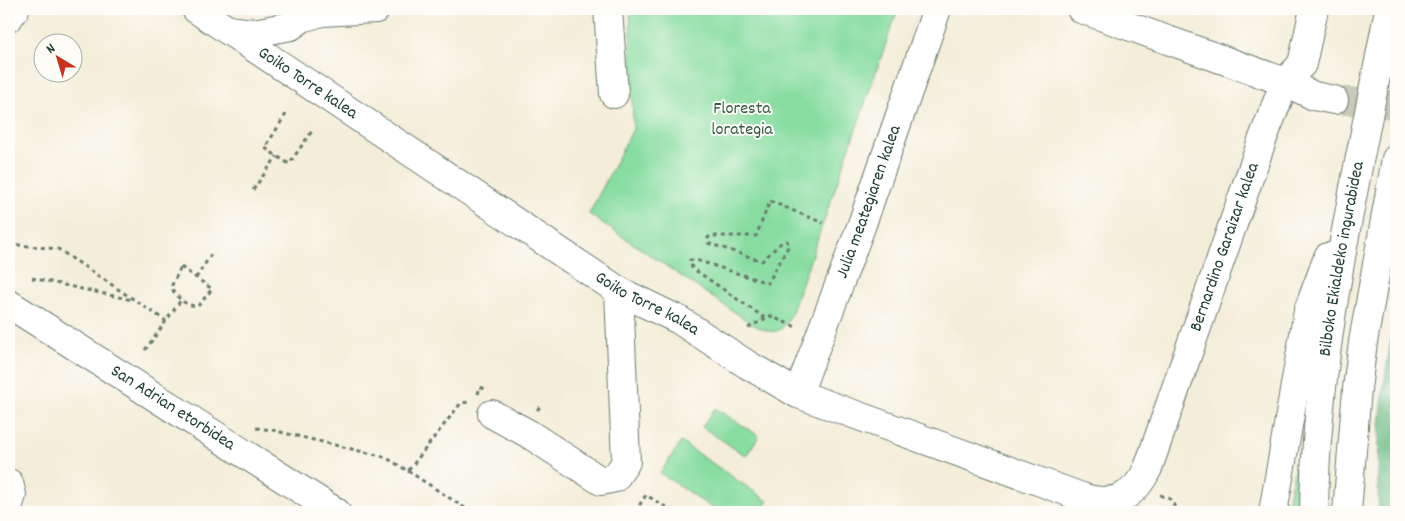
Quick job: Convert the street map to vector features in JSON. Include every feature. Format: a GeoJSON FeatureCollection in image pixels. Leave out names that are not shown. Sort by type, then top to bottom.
{"type":"FeatureCollection","features":[{"type":"Feature","properties":{"kind":"main road"},"geometry":{"type":"LineString","coordinates":[[9,18],[15,9]]}},
{"type":"Feature","properties":{"kind":"main road","name":"Goiko Torre kalea"},"geometry":{"type":"LineString","coordinates":[[196,9],[619,291],[679,320],[748,366],[798,394],[1096,502],[1106,502],[1147,491]]}},
{"type":"Feature","properties":{"kind":"main road"},"geometry":{"type":"LineString","coordinates":[[228,30],[254,34],[291,26],[302,18],[322,12],[376,9]]}},
{"type":"Feature","properties":{"kind":"main road"},"geometry":{"type":"LineString","coordinates":[[608,9],[614,94]]}},
{"type":"Feature","properties":{"kind":"main road","name":"Julia meategiaren kalea"},"geometry":{"type":"LineString","coordinates":[[798,394],[865,215],[937,9]]}},
{"type":"Feature","properties":{"kind":"main road"},"geometry":{"type":"LineString","coordinates":[[1081,9],[1285,82],[1314,96],[1334,100]]}},
{"type":"Feature","properties":{"kind":"main road","name":"Bernardino Garaizar kalea"},"geometry":{"type":"LineString","coordinates":[[1147,491],[1148,468],[1263,138],[1285,82],[1302,64],[1314,9]]}},
{"type":"Feature","properties":{"kind":"main road","name":"Bilboko Ekialdeko ingurabidea"},"geometry":{"type":"LineString","coordinates":[[1314,512],[1317,419],[1325,352],[1389,9]]}},
{"type":"Feature","properties":{"kind":"main road"},"geometry":{"type":"LineString","coordinates":[[291,26],[286,40],[286,50],[289,61],[302,81]]}},
{"type":"Feature","properties":{"kind":"main road","name":"Bilboko Ekialdeko ingurabidea"},"geometry":{"type":"LineString","coordinates":[[1346,512],[1363,342],[1396,158]]}},
{"type":"Feature","properties":{"kind":"main road"},"geometry":{"type":"LineString","coordinates":[[1273,512],[1308,311],[1355,191]]}},
{"type":"Feature","properties":{"kind":"main road"},"geometry":{"type":"LineString","coordinates":[[492,414],[529,434],[601,481],[615,478],[626,462],[619,291]]}},
{"type":"Feature","properties":{"kind":"main road","name":"San Adrian etorbidea"},"geometry":{"type":"LineString","coordinates":[[9,304],[336,512]]}},
{"type":"Feature","properties":{"kind":"main road"},"geometry":{"type":"LineString","coordinates":[[1355,418],[1363,512]]}},
{"type":"Feature","properties":{"kind":"main road"},"geometry":{"type":"LineString","coordinates":[[9,483],[12,495],[9,504]]}},
{"type":"Feature","properties":{"kind":"path"},"geometry":{"type":"LineString","coordinates":[[286,114],[264,148],[289,164],[312,131]]}},
{"type":"Feature","properties":{"kind":"path"},"geometry":{"type":"LineString","coordinates":[[253,190],[277,156]]}},
{"type":"Feature","properties":{"kind":"path"},"geometry":{"type":"LineString","coordinates":[[765,318],[692,268],[690,260],[696,260],[768,283],[789,245],[787,241],[782,242],[762,261],[708,243],[707,239],[710,236],[756,236],[770,201],[823,223]]}},
{"type":"Feature","properties":{"kind":"path"},"geometry":{"type":"LineString","coordinates":[[9,244],[58,249],[166,321]]}},
{"type":"Feature","properties":{"kind":"path"},"geometry":{"type":"LineString","coordinates":[[196,278],[212,253]]}},
{"type":"Feature","properties":{"kind":"path"},"geometry":{"type":"LineString","coordinates":[[181,267],[196,278],[212,289],[198,306],[190,306],[181,300],[171,287],[181,267]]}},
{"type":"Feature","properties":{"kind":"path"},"geometry":{"type":"LineString","coordinates":[[32,278],[136,301]]}},
{"type":"Feature","properties":{"kind":"path"},"geometry":{"type":"LineString","coordinates":[[145,350],[181,300]]}},
{"type":"Feature","properties":{"kind":"path"},"geometry":{"type":"LineString","coordinates":[[748,328],[770,316],[796,328]]}},
{"type":"Feature","properties":{"kind":"path"},"geometry":{"type":"LineString","coordinates":[[408,471],[461,403]]}},
{"type":"Feature","properties":{"kind":"path"},"geometry":{"type":"LineString","coordinates":[[256,428],[272,430],[385,457],[472,512]]}},
{"type":"Feature","properties":{"kind":"path"},"geometry":{"type":"LineString","coordinates":[[1147,491],[1170,499],[1178,512]]}},
{"type":"Feature","properties":{"kind":"path"},"geometry":{"type":"LineString","coordinates":[[635,512],[646,495],[674,512]]}},
{"type":"Feature","properties":{"kind":"green space","name":"Floresta lorategia"},"geometry":{"type":"Polygon","coordinates":[[[630,9],[898,9],[793,309],[785,324],[778,331],[767,331],[752,324],[589,214],[633,129],[630,9]]]}},
{"type":"Feature","properties":{"kind":"green space"},"geometry":{"type":"Polygon","coordinates":[[[1396,313],[1396,512],[1379,512],[1378,462],[1381,412],[1387,362],[1396,313]]]}},
{"type":"Feature","properties":{"kind":"green space"},"geometry":{"type":"Polygon","coordinates":[[[715,408],[759,436],[746,456],[702,427],[715,408]]]}},
{"type":"Feature","properties":{"kind":"green space"},"geometry":{"type":"Polygon","coordinates":[[[681,442],[768,501],[760,512],[718,512],[660,473],[681,442]]]}},
{"type":"Feature","properties":{"kind":"green space"},"geometry":{"type":"Polygon","coordinates":[[[1297,458],[1298,512],[1285,512],[1297,458]]]}},
{"type":"Feature","properties":{"kind":"tunnel"},"geometry":{"type":"LineString","coordinates":[[1334,100],[1396,105]]}}]}
